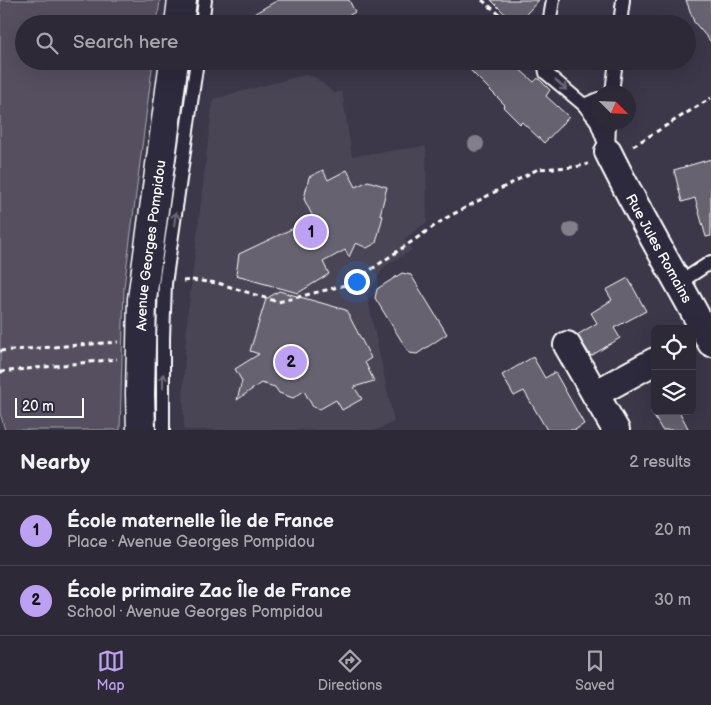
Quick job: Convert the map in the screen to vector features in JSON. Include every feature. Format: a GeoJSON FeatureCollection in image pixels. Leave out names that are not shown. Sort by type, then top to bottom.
{"type":"FeatureCollection","features":[{"type":"Feature","properties":{"kind":"main road"},"geometry":{"type":"LineString","coordinates":[[180,15],[182,0]]}},
{"type":"Feature","properties":{"kind":"main road","name":"Avenue Georges Pompidou"},"geometry":{"type":"LineString","coordinates":[[141,430],[142,299],[173,70]]}},
{"type":"Feature","properties":{"kind":"street","name":"Rue Jules Romains"},"geometry":{"type":"LineString","coordinates":[[610,156],[679,284],[703,340]]}},
{"type":"Feature","properties":{"kind":"street"},"geometry":{"type":"LineString","coordinates":[[567,345],[616,430]]}},
{"type":"Feature","properties":{"kind":"street"},"geometry":{"type":"LineString","coordinates":[[595,394],[651,364]]}},
{"type":"Feature","properties":{"kind":"lane"},"geometry":{"type":"LineString","coordinates":[[203,15],[205,0]]}},
{"type":"Feature","properties":{"kind":"lane"},"geometry":{"type":"LineString","coordinates":[[550,15],[552,0]]}},
{"type":"Feature","properties":{"kind":"lane"},"geometry":{"type":"LineString","coordinates":[[621,15],[623,0]]}},
{"type":"Feature","properties":{"kind":"lane"},"geometry":{"type":"LineString","coordinates":[[163,430],[162,338],[165,284],[196,70]]}},
{"type":"Feature","properties":{"kind":"lane"},"geometry":{"type":"LineString","coordinates":[[546,70],[584,105],[596,120],[610,156]]}},
{"type":"Feature","properties":{"kind":"lane"},"geometry":{"type":"LineString","coordinates":[[613,85],[615,70]]}},
{"type":"Feature","properties":{"kind":"lane"},"geometry":{"type":"LineString","coordinates":[[584,105],[591,102]]}},
{"type":"Feature","properties":{"kind":"lane"},"geometry":{"type":"LineString","coordinates":[[609,130],[610,156]]}},
{"type":"Feature","properties":{"kind":"lane"},"geometry":{"type":"LineString","coordinates":[[679,284],[711,262]]}},
{"type":"Feature","properties":{"kind":"path"},"geometry":{"type":"LineString","coordinates":[[482,0],[500,15]]}},
{"type":"Feature","properties":{"kind":"path"},"geometry":{"type":"LineString","coordinates":[[165,284],[190,280],[218,283],[278,302],[350,284],[446,218],[538,169],[575,167],[610,156],[711,98]]}},
{"type":"Feature","properties":{"kind":"path"},"geometry":{"type":"LineString","coordinates":[[0,351],[141,349]]}},
{"type":"Feature","properties":{"kind":"path"},"geometry":{"type":"LineString","coordinates":[[0,372],[141,349]]}},
{"type":"Feature","properties":{"kind":"shaded area"},"geometry":{"type":"Polygon","coordinates":[[[0,0],[160,0],[158,15],[15,15],[15,70],[152,70],[124,287],[120,430],[5,430],[0,413],[0,0]]]}},
{"type":"Feature","properties":{"kind":"shaded area"},"geometry":{"type":"Polygon","coordinates":[[[304,75],[315,77],[334,93],[342,91],[352,156],[426,146],[427,222],[404,239],[412,250],[385,266],[367,295],[394,422],[377,430],[184,430],[183,390],[187,320],[213,99],[304,75]]]}},
{"type":"Feature","properties":{"kind":"building"},"geometry":{"type":"Polygon","coordinates":[[[278,0],[349,0],[355,12],[350,15],[252,15],[278,0]]]}},
{"type":"Feature","properties":{"kind":"building"},"geometry":{"type":"Polygon","coordinates":[[[491,0],[539,0],[525,15],[506,15],[491,0]]]}},
{"type":"Feature","properties":{"kind":"building"},"geometry":{"type":"Polygon","coordinates":[[[686,0],[711,0],[711,42],[696,24],[696,15],[691,15],[686,0]]]}},
{"type":"Feature","properties":{"kind":"building"},"geometry":{"type":"Polygon","coordinates":[[[470,70],[520,70],[534,82],[538,78],[550,90],[546,96],[569,117],[544,143],[522,122],[520,124],[503,107],[505,105],[470,70]]]}},
{"type":"Feature","properties":{"kind":"building"},"geometry":{"type":"Polygon","coordinates":[[[711,159],[711,236],[706,237],[695,198],[682,202],[674,170],[711,159]]]}},
{"type":"Feature","properties":{"kind":"building"},"geometry":{"type":"Polygon","coordinates":[[[323,170],[328,180],[347,170],[356,187],[368,181],[387,187],[380,215],[383,216],[376,243],[367,248],[356,243],[349,257],[345,250],[323,262],[329,274],[298,293],[236,275],[239,254],[300,225],[320,231],[304,199],[309,177],[323,170]]]}},
{"type":"Feature","properties":{"kind":"building"},"geometry":{"type":"Polygon","coordinates":[[[402,273],[411,275],[447,334],[417,354],[409,353],[375,298],[377,289],[402,273]]]}},
{"type":"Feature","properties":{"kind":"building"},"geometry":{"type":"Polygon","coordinates":[[[628,278],[646,311],[614,328],[620,338],[591,356],[577,335],[597,323],[591,313],[612,300],[606,290],[628,278]]]}},
{"type":"Feature","properties":{"kind":"building"},"geometry":{"type":"Polygon","coordinates":[[[279,291],[346,310],[371,358],[365,362],[374,381],[354,387],[362,399],[342,410],[336,400],[320,409],[313,407],[304,391],[293,398],[279,393],[275,387],[261,383],[237,400],[242,381],[235,369],[259,354],[250,351],[266,299],[279,291]]]}},
{"type":"Feature","properties":{"kind":"building"},"geometry":{"type":"Polygon","coordinates":[[[533,357],[545,378],[555,372],[584,424],[575,430],[547,430],[524,391],[514,396],[502,375],[533,357]]]}},
{"type":"Feature","properties":{"kind":"building"},"geometry":{"type":"Polygon","coordinates":[[[653,415],[681,415],[689,430],[662,430],[653,415]]]}},
{"type":"Feature","properties":{"kind":"place","name":"École maternelle Île de France"},"geometry":{"type":"Point","coordinates":[311,232]}},
{"type":"Feature","properties":{"kind":"place","name":"École primaire Zac Île de France"},"geometry":{"type":"Point","coordinates":[291,362]}}]}
